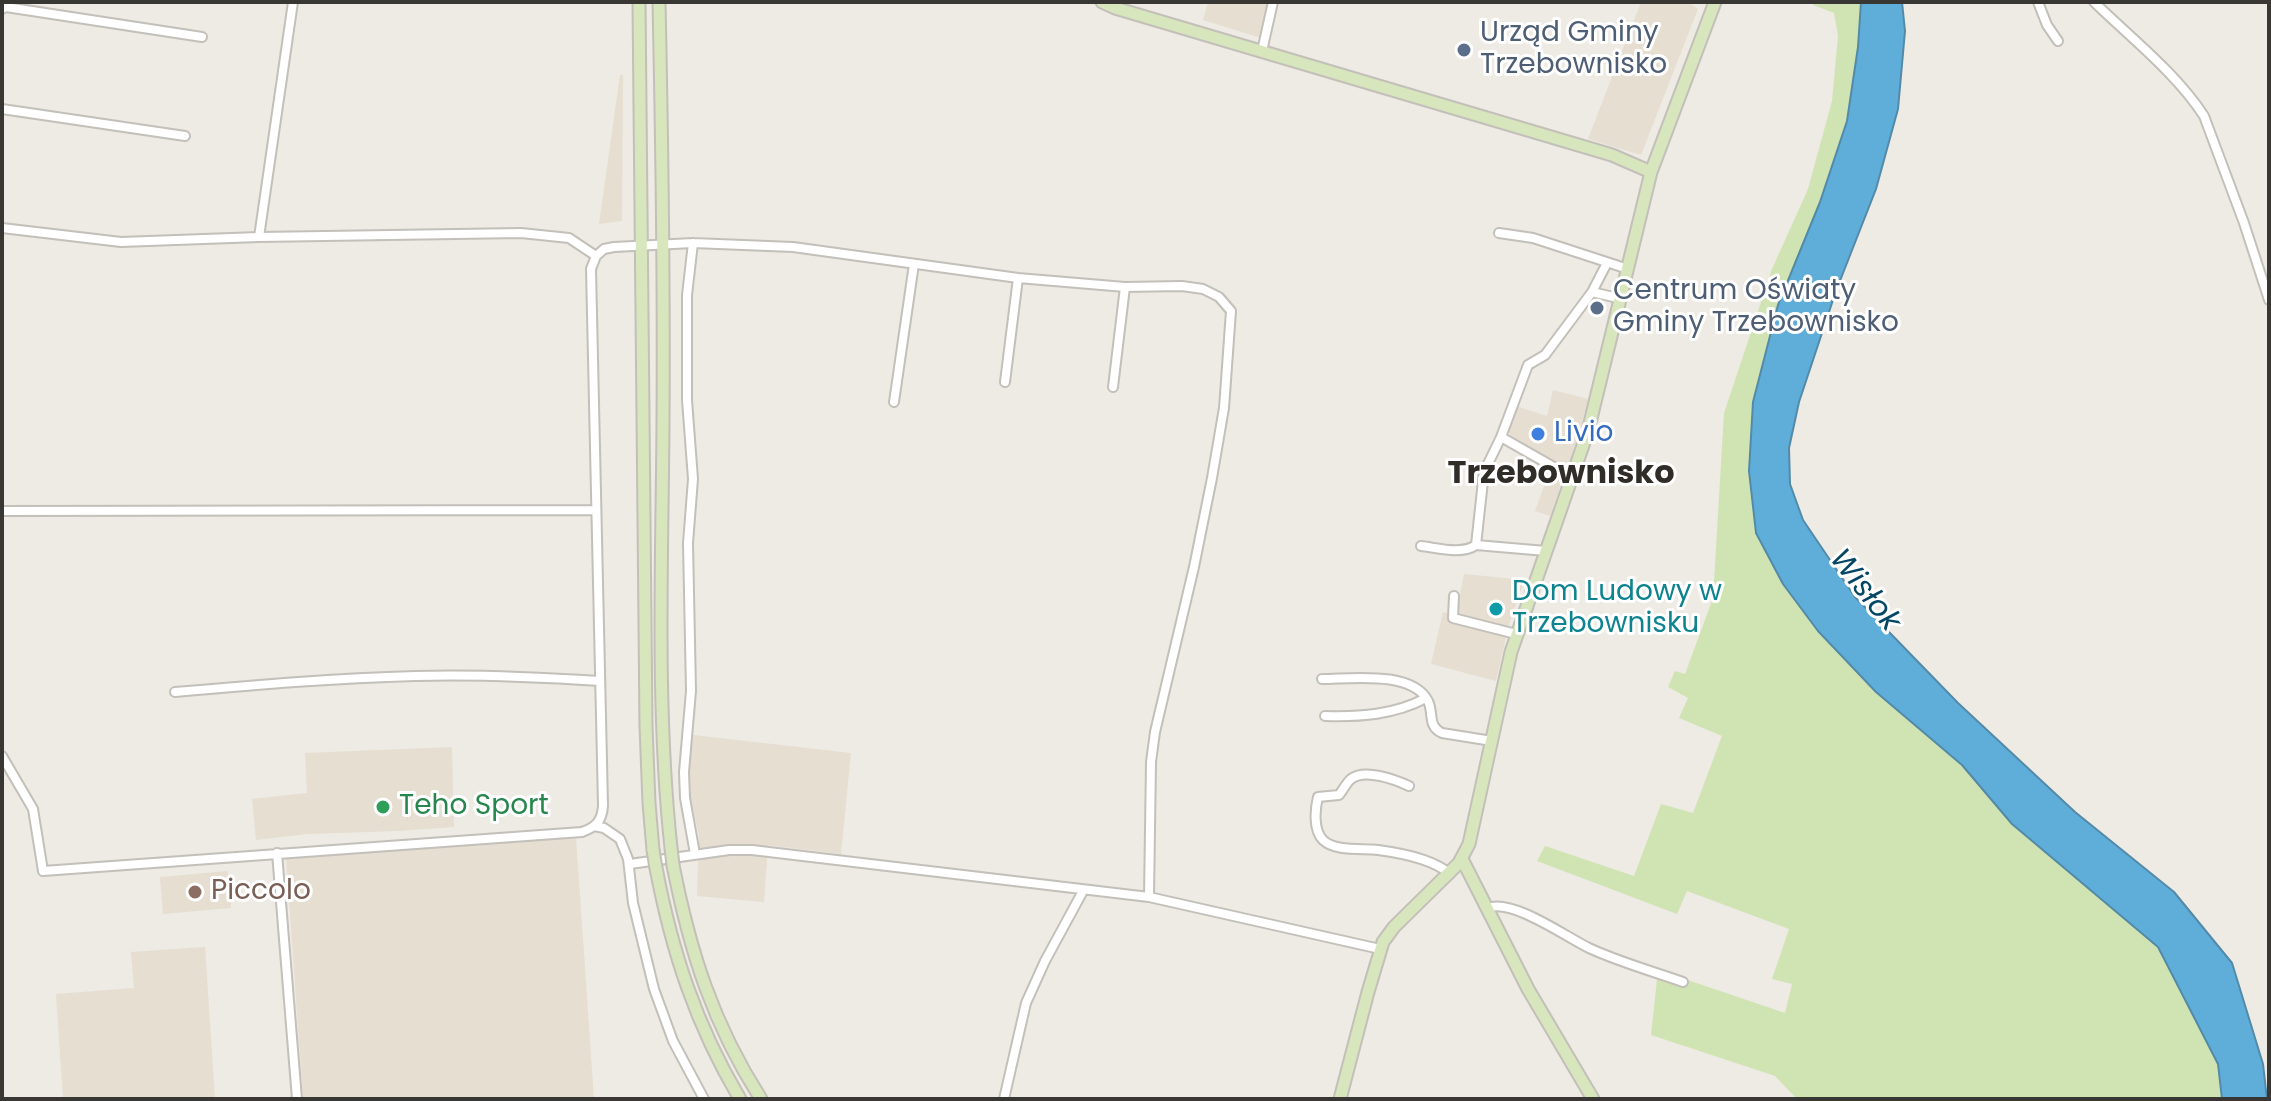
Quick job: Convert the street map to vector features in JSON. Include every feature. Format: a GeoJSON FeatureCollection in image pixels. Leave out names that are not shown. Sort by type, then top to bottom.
{"type":"FeatureCollection","features":[{"type":"Feature","properties":{"kind":"main road"},"geometry":{"type":"LineString","coordinates":[[639,2],[646,726],[653,850],[665,918],[689,995],[715,1055],[740,1099]]}},
{"type":"Feature","properties":{"kind":"main road"},"geometry":{"type":"LineString","coordinates":[[659,2],[663,415],[661,530],[666,802],[673,865],[698,971],[713,1009],[761,1099]]}},
{"type":"Feature","properties":{"kind":"main road"},"geometry":{"type":"LineString","coordinates":[[1102,2],[1612,155],[1651,172]]}},
{"type":"Feature","properties":{"kind":"main road"},"geometry":{"type":"LineString","coordinates":[[1340,1099],[1380,949],[1394,927],[1462,859],[1475,822],[1516,634],[1591,423],[1651,172],[1715,2]]}},
{"type":"Feature","properties":{"kind":"main road"},"geometry":{"type":"LineString","coordinates":[[1462,859],[1528,989],[1593,1099]]}},
{"type":"Feature","properties":{"kind":"street"},"geometry":{"type":"LineString","coordinates":[[259,237],[293,2]]}},
{"type":"Feature","properties":{"kind":"street"},"geometry":{"type":"LineString","coordinates":[[1262,51],[1273,2]]}},
{"type":"Feature","properties":{"kind":"street"},"geometry":{"type":"LineString","coordinates":[[2038,2],[2047,25],[2058,41]]}},
{"type":"Feature","properties":{"kind":"street"},"geometry":{"type":"LineString","coordinates":[[2094,2],[2163,68],[2204,116],[2236,199],[2269,300]]}},
{"type":"Feature","properties":{"kind":"street"},"geometry":{"type":"LineString","coordinates":[[2,9],[6,7],[202,37]]}},
{"type":"Feature","properties":{"kind":"street"},"geometry":{"type":"LineString","coordinates":[[2,109],[185,136]]}},
{"type":"Feature","properties":{"kind":"street"},"geometry":{"type":"LineString","coordinates":[[2,228],[121,242],[521,233],[569,238],[596,256]]}},
{"type":"Feature","properties":{"kind":"street"},"geometry":{"type":"LineString","coordinates":[[1499,233],[1533,238],[1628,269]]}},
{"type":"Feature","properties":{"kind":"street"},"geometry":{"type":"LineString","coordinates":[[693,243],[687,295],[688,415],[693,479],[688,543],[691,691],[684,772],[685,798],[695,854]]}},
{"type":"Feature","properties":{"kind":"street"},"geometry":{"type":"LineString","coordinates":[[2,756],[33,809],[43,871],[582,832],[594,826],[602,813],[591,269],[596,256],[604,249],[642,244],[793,247],[1018,278],[1125,287],[1182,286],[1203,289],[1219,297],[1231,311],[1224,408],[1212,478],[1153,747],[1149,897]]}},
{"type":"Feature","properties":{"kind":"street"},"geometry":{"type":"LineString","coordinates":[[1476,545],[1484,472],[1501,437],[1528,365],[1545,355],[1592,292],[1607,263]]}},
{"type":"Feature","properties":{"kind":"street"},"geometry":{"type":"LineString","coordinates":[[894,402],[914,264]]}},
{"type":"Feature","properties":{"kind":"street"},"geometry":{"type":"LineString","coordinates":[[1005,382],[1018,278]]}},
{"type":"Feature","properties":{"kind":"street"},"geometry":{"type":"LineString","coordinates":[[1113,387],[1125,287]]}},
{"type":"Feature","properties":{"kind":"street"},"geometry":{"type":"LineString","coordinates":[[1592,292],[1622,299]]}},
{"type":"Feature","properties":{"kind":"street"},"geometry":{"type":"LineString","coordinates":[[1501,437],[1573,478]]}},
{"type":"Feature","properties":{"kind":"street"},"geometry":{"type":"LineString","coordinates":[[2,511],[596,510]]}},
{"type":"Feature","properties":{"kind":"street"},"geometry":{"type":"LineString","coordinates":[[1421,546],[1456,550],[1470,549],[1476,545],[1546,551]]}},
{"type":"Feature","properties":{"kind":"street"},"geometry":{"type":"LineString","coordinates":[[1454,596],[1453,618],[1516,634]]}},
{"type":"Feature","properties":{"kind":"street"},"geometry":{"type":"LineString","coordinates":[[175,692],[327,679],[416,676],[505,675],[600,681]]}},
{"type":"Feature","properties":{"kind":"street"},"geometry":{"type":"LineString","coordinates":[[1322,679],[1375,679],[1411,685],[1420,690],[1428,701],[1436,730],[1492,741]]}},
{"type":"Feature","properties":{"kind":"street"},"geometry":{"type":"LineString","coordinates":[[1325,716],[1380,714],[1426,698]]}},
{"type":"Feature","properties":{"kind":"street"},"geometry":{"type":"LineString","coordinates":[[1409,786],[1380,776],[1356,776],[1339,795],[1318,797],[1316,825],[1319,834],[1329,844],[1394,853],[1442,867],[1450,874]]}},
{"type":"Feature","properties":{"kind":"street"},"geometry":{"type":"LineString","coordinates":[[594,826],[604,828],[620,839],[630,864],[633,903],[654,989],[673,1041],[704,1099]]}},
{"type":"Feature","properties":{"kind":"street"},"geometry":{"type":"LineString","coordinates":[[630,864],[729,850],[752,850],[1149,897],[1380,949]]}},
{"type":"Feature","properties":{"kind":"street"},"geometry":{"type":"LineString","coordinates":[[277,853],[297,1099]]}},
{"type":"Feature","properties":{"kind":"street"},"geometry":{"type":"LineString","coordinates":[[1004,1099],[1026,1003],[1083,891]]}},
{"type":"Feature","properties":{"kind":"street"},"geometry":{"type":"LineString","coordinates":[[1488,908],[1501,906],[1528,915],[1590,948],[1683,982]]}},
{"type":"Feature","properties":{"kind":"shaded area"},"geometry":{"type":"Polygon","coordinates":[[[1208,2],[1269,2],[1261,38],[1203,20],[1208,2]]]}},
{"type":"Feature","properties":{"kind":"shaded area"},"geometry":{"type":"Polygon","coordinates":[[[1641,2],[1688,2],[1698,9],[1641,155],[1588,139],[1641,2]]]}},
{"type":"Feature","properties":{"kind":"shaded area"},"geometry":{"type":"Polygon","coordinates":[[[620,75],[623,75],[622,221],[599,224],[620,75]]]}},
{"type":"Feature","properties":{"kind":"shaded area"},"geometry":{"type":"Polygon","coordinates":[[[1553,390],[1588,399],[1550,516],[1535,511],[1552,464],[1513,441],[1509,432],[1516,406],[1547,416],[1553,390]]]}},
{"type":"Feature","properties":{"kind":"shaded area"},"geometry":{"type":"Polygon","coordinates":[[[1464,574],[1524,580],[1508,628],[1496,681],[1431,664],[1443,612],[1456,615],[1464,574]]]}},
{"type":"Feature","properties":{"kind":"shaded area"},"geometry":{"type":"Polygon","coordinates":[[[693,735],[851,753],[841,854],[768,845],[764,902],[697,896],[699,836],[690,796],[689,769],[693,735]]]}},
{"type":"Feature","properties":{"kind":"shaded area"},"geometry":{"type":"Polygon","coordinates":[[[452,747],[454,827],[307,834],[256,840],[252,799],[307,793],[305,753],[452,747]]]}},
{"type":"Feature","properties":{"kind":"shaded area"},"geometry":{"type":"Polygon","coordinates":[[[576,837],[594,1099],[303,1099],[286,857],[576,837]]]}},
{"type":"Feature","properties":{"kind":"shaded area","name":"Piccolo"},"geometry":{"type":"Polygon","coordinates":[[[228,871],[231,908],[163,914],[160,877],[228,871]]]}},
{"type":"Feature","properties":{"kind":"shaded area"},"geometry":{"type":"Polygon","coordinates":[[[205,947],[215,1099],[63,1099],[56,994],[134,988],[131,952],[205,947]]]}},
{"type":"Feature","properties":{"kind":"green space"},"geometry":{"type":"Polygon","coordinates":[[[1814,2],[1861,2],[1862,5],[1847,121],[1820,202],[1778,305],[1753,402],[1783,584],[1818,631],[1876,692],[1962,765],[2012,824],[2158,947],[2219,1064],[2222,1099],[1797,1099],[1775,1076],[1651,1035],[1658,970],[1785,1013],[1792,984],[1772,979],[1789,929],[1687,891],[1677,914],[1537,861],[1545,846],[1634,876],[1661,804],[1693,813],[1722,736],[1679,718],[1688,698],[1668,687],[1675,671],[1685,674],[1713,598],[1724,413],[1772,269],[1808,189],[1832,101],[1838,36],[1834,13],[1813,5],[1814,2]]]}},
{"type":"Feature","properties":{"kind":"water"},"geometry":{"type":"Polygon","coordinates":[[[1861,2],[1902,2],[1905,31],[1898,109],[1876,189],[1836,291],[1799,402],[1789,448],[1790,484],[1803,520],[1855,597],[1958,703],[2075,812],[2174,892],[2232,963],[2263,1064],[2267,1099],[2222,1099],[2218,1064],[2158,947],[2012,824],[1962,765],[1876,692],[1818,631],[1783,584],[1756,533],[1749,471],[1753,402],[1778,305],[1820,202],[1847,121],[1861,2]]]}},
{"type":"Feature","properties":{"kind":"place","name":"Urząd Gminy Trzebownisko"},"geometry":{"type":"Point","coordinates":[1464,50]}},
{"type":"Feature","properties":{"kind":"place","name":"Centrum Oświaty Gminy Trzebownisko"},"geometry":{"type":"Point","coordinates":[1597,308]}},
{"type":"Feature","properties":{"kind":"place","name":"Livio"},"geometry":{"type":"Point","coordinates":[1538,434]}},
{"type":"Feature","properties":{"kind":"place","name":"Dom Ludowy w Trzebownisku"},"geometry":{"type":"Point","coordinates":[1496,609]}},
{"type":"Feature","properties":{"kind":"place","name":"Teho Sport"},"geometry":{"type":"Point","coordinates":[383,807]}},
{"type":"Feature","properties":{"kind":"place","name":"Piccolo"},"geometry":{"type":"Point","coordinates":[195,892]}},
{"type":"Feature","properties":{"kind":"district","name":"Trzebownisko"},"geometry":{"type":"Point","coordinates":[1561,475]}},
{"type":"Feature","properties":{"kind":"water label","name":"Wisłok"},"geometry":{"type":"Point","coordinates":[1864,591]}}]}
